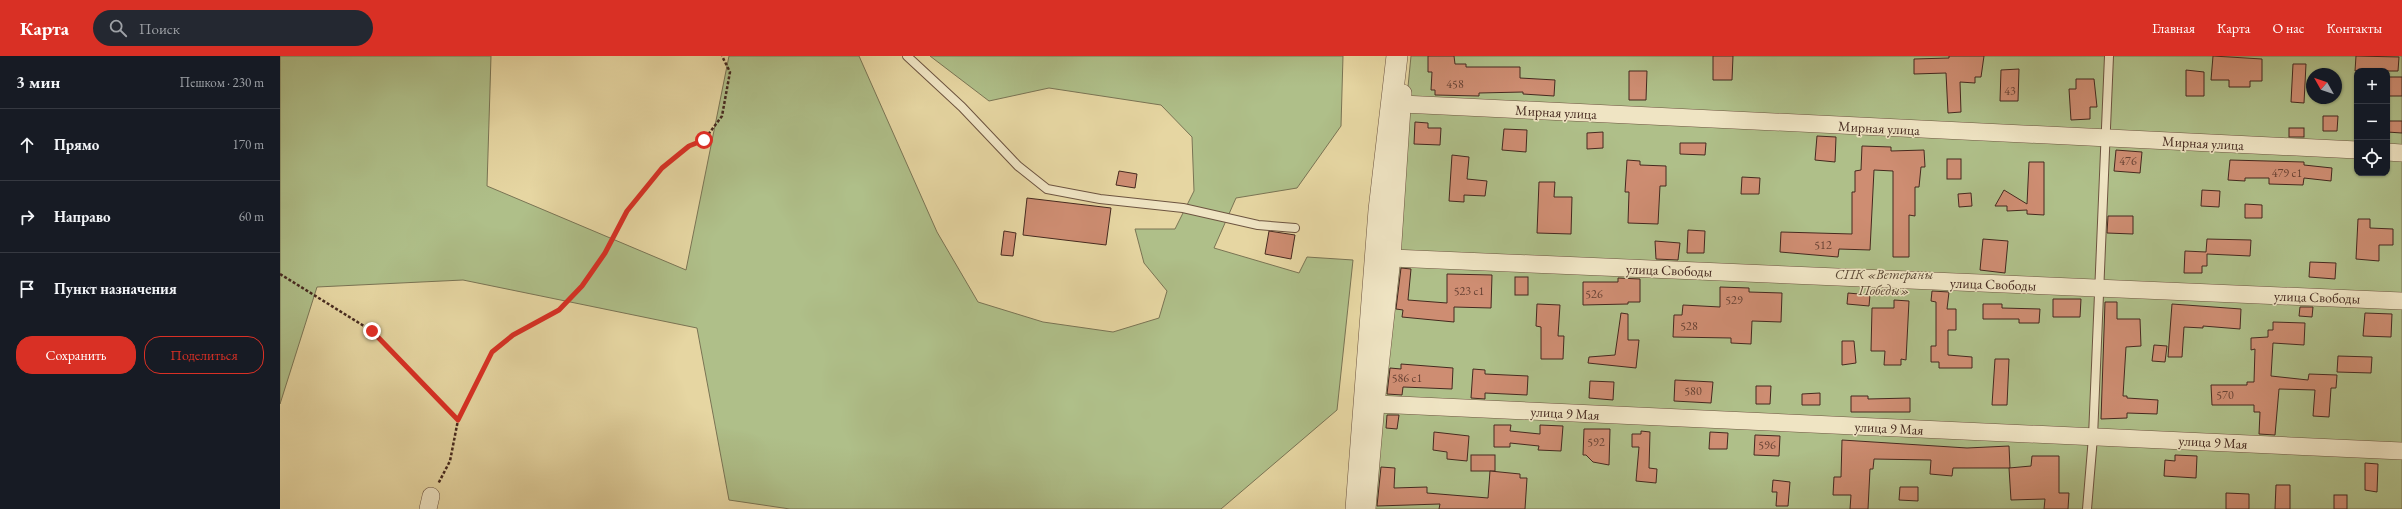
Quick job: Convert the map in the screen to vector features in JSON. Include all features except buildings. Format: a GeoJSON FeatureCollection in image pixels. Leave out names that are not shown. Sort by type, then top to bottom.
{"type":"FeatureCollection","features":[{"type":"Feature","properties":{"kind":"street"},"geometry":{"type":"LineString","coordinates":[[1356,509],[1379,210],[1397,56]]}},
{"type":"Feature","properties":{"kind":"street"},"geometry":{"type":"LineString","coordinates":[[1367,509],[1376,404],[1392,258],[1406,56]]}},
{"type":"Feature","properties":{"kind":"street","name":"Мирная улица"},"geometry":{"type":"LineString","coordinates":[[1402,104],[2354,150]]}},
{"type":"Feature","properties":{"kind":"street"},"geometry":{"type":"LineString","coordinates":[[2390,152],[2402,153]]}},
{"type":"Feature","properties":{"kind":"street","name":"улица Свободы"},"geometry":{"type":"LineString","coordinates":[[1392,258],[2402,301]]}},
{"type":"Feature","properties":{"kind":"street","name":"улица 9 Мая"},"geometry":{"type":"LineString","coordinates":[[1376,404],[2402,451]]}},
{"type":"Feature","properties":{"kind":"lane"},"geometry":{"type":"LineString","coordinates":[[907,56],[962,107],[1018,166],[1047,189],[1100,199],[1183,208],[1258,225],[1295,228]]}},
{"type":"Feature","properties":{"kind":"lane"},"geometry":{"type":"LineString","coordinates":[[2087,509],[2093,437],[2109,56]]}},
{"type":"Feature","properties":{"kind":"path"},"geometry":{"type":"LineString","coordinates":[[429,503],[450,461],[458,420],[492,352],[513,335],[564,306],[582,286],[605,253],[627,211],[662,168],[689,146],[704,140],[722,116],[730,72],[722,56]]}},
{"type":"Feature","properties":{"kind":"path"},"geometry":{"type":"LineString","coordinates":[[280,274],[372,331],[458,420]]}},
{"type":"Feature","properties":{"kind":"green space"},"geometry":{"type":"Polygon","coordinates":[[[280,56],[491,56],[487,186],[686,270],[729,56],[859,56],[937,232],[978,302],[1043,322],[1113,332],[1159,318],[1167,291],[1144,263],[1135,229],[1175,229],[1194,191],[1192,137],[1161,105],[1049,88],[989,101],[930,56],[1343,56],[1341,126],[1297,188],[1236,198],[1214,248],[1299,273],[1307,257],[1353,260],[1337,410],[1221,509],[790,509],[729,500],[697,328],[463,280],[317,287],[280,404],[280,56]]]}},
{"type":"Feature","properties":{"kind":"green space","name":"СПК «Ветераны Победы»"},"geometry":{"type":"Polygon","coordinates":[[[1411,56],[2402,56],[2402,509],[1367,509],[1411,56]]]}},
{"type":"Feature","properties":{"kind":"route"},"geometry":{"type":"LineString","coordinates":[[372,331],[458,420],[492,352],[513,335],[559,310],[582,286],[605,253],[627,211],[662,168],[689,146],[704,140]]}}]}
